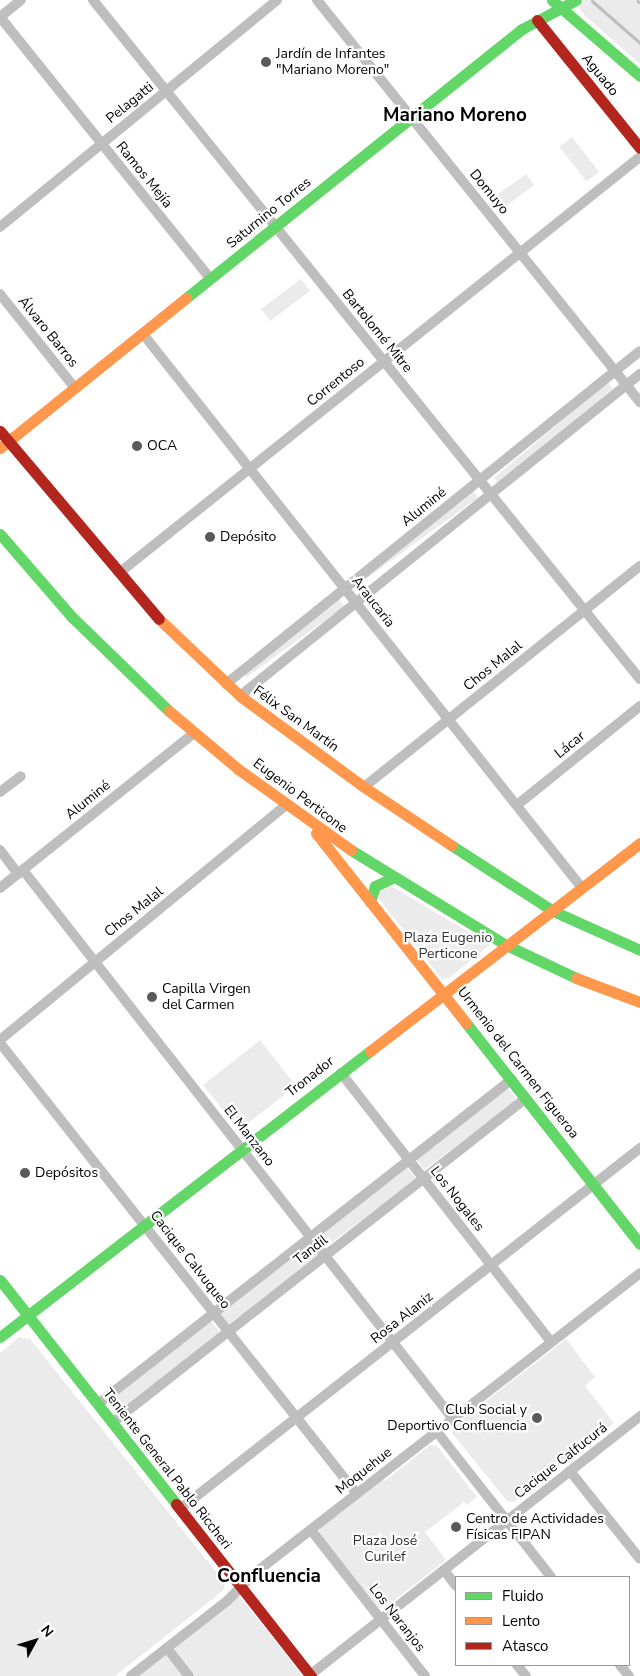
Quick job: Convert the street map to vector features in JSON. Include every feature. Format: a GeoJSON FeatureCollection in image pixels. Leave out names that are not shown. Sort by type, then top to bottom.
{"type":"FeatureCollection","features":[{"type":"Feature","properties":{"kind":"main road","name":"Saturnino Torres"},"geometry":{"type":"LineString","coordinates":[[4,445],[412,118],[560,2],[576,0]]}},
{"type":"Feature","properties":{"kind":"main road"},"geometry":{"type":"LineString","coordinates":[[560,2],[640,76]]}},
{"type":"Feature","properties":{"kind":"main road","name":"Aguado"},"geometry":{"type":"LineString","coordinates":[[537,20],[640,148]]}},
{"type":"Feature","properties":{"kind":"main road","name":"Félix San Martín"},"geometry":{"type":"LineString","coordinates":[[0,431],[4,445],[175,637],[240,696],[364,787],[553,911],[640,950]]}},
{"type":"Feature","properties":{"kind":"main road","name":"Eugenio Perticone"},"geometry":{"type":"LineString","coordinates":[[0,534],[97,644],[194,733],[306,820],[392,878],[506,944],[566,974],[640,1002]]}},
{"type":"Feature","properties":{"kind":"main road","name":"Urmenio del Carmen Figueroa"},"geometry":{"type":"LineString","coordinates":[[306,820],[444,992],[640,1244]]}},
{"type":"Feature","properties":{"kind":"main road","name":"Tronador"},"geometry":{"type":"LineString","coordinates":[[0,1337],[506,944],[553,911],[640,843]]}},
{"type":"Feature","properties":{"kind":"main road"},"geometry":{"type":"LineString","coordinates":[[370,902],[375,886],[392,878]]}},
{"type":"Feature","properties":{"kind":"main road","name":"Teniente General Pablo Riccheri"},"geometry":{"type":"LineString","coordinates":[[0,1280],[311,1675]]}},
{"type":"Feature","properties":{"kind":"street"},"geometry":{"type":"LineString","coordinates":[[0,17],[21,0]]}},
{"type":"Feature","properties":{"kind":"street","name":"Bartolomé Mitre"},"geometry":{"type":"LineString","coordinates":[[93,0],[640,679]]}},
{"type":"Feature","properties":{"kind":"street","name":"Pelagatti"},"geometry":{"type":"LineString","coordinates":[[0,227],[277,0]]}},
{"type":"Feature","properties":{"kind":"street","name":"Domuyo"},"geometry":{"type":"LineString","coordinates":[[317,0],[640,402]]}},
{"type":"Feature","properties":{"kind":"street","name":"Ramos Mejía"},"geometry":{"type":"LineString","coordinates":[[0,17],[211,279]]}},
{"type":"Feature","properties":{"kind":"street","name":"Correntoso"},"geometry":{"type":"LineString","coordinates":[[119,572],[640,157]]}},
{"type":"Feature","properties":{"kind":"street","name":"Álvaro Barros"},"geometry":{"type":"LineString","coordinates":[[0,294],[76,388]]}},
{"type":"Feature","properties":{"kind":"street","name":"Araucaria"},"geometry":{"type":"LineString","coordinates":[[143,334],[582,888]]}},
{"type":"Feature","properties":{"kind":"street","name":"Aluminé"},"geometry":{"type":"LineString","coordinates":[[226,684],[640,351]]}},
{"type":"Feature","properties":{"kind":"street"},"geometry":{"type":"LineString","coordinates":[[240,696],[640,374]]}},
{"type":"Feature","properties":{"kind":"street","name":"Chos Malal"},"geometry":{"type":"LineString","coordinates":[[364,787],[640,566]]}},
{"type":"Feature","properties":{"kind":"street","name":"Lácar"},"geometry":{"type":"LineString","coordinates":[[517,806],[640,706]]}},
{"type":"Feature","properties":{"kind":"street","name":"Aluminé"},"geometry":{"type":"LineString","coordinates":[[0,888],[194,733]]}},
{"type":"Feature","properties":{"kind":"street"},"geometry":{"type":"LineString","coordinates":[[0,792],[21,776]]}},
{"type":"Feature","properties":{"kind":"street","name":"Chos Malal"},"geometry":{"type":"LineString","coordinates":[[0,1042],[95,961],[286,805]]}},
{"type":"Feature","properties":{"kind":"street","name":"El Manzano"},"geometry":{"type":"LineString","coordinates":[[0,850],[21,872],[95,961],[453,1419]]}},
{"type":"Feature","properties":{"kind":"street","name":"Cacique Calvuqueo"},"geometry":{"type":"LineString","coordinates":[[0,1042],[357,1494]]}},
{"type":"Feature","properties":{"kind":"street","name":"Los Nogales"},"geometry":{"type":"LineString","coordinates":[[341,1073],[551,1342]]}},
{"type":"Feature","properties":{"kind":"street","name":"Tandil"},"geometry":{"type":"LineString","coordinates":[[98,1404],[512,1079]]}},
{"type":"Feature","properties":{"kind":"street","name":"Tandil"},"geometry":{"type":"LineString","coordinates":[[112,1423],[526,1098]]}},
{"type":"Feature","properties":{"kind":"street","name":"Rosa Alaniz"},"geometry":{"type":"LineString","coordinates":[[180,1509],[640,1148]]}},
{"type":"Feature","properties":{"kind":"street","name":"Moquehue"},"geometry":{"type":"LineString","coordinates":[[131,1676],[311,1530],[640,1273]]}},
{"type":"Feature","properties":{"kind":"street","name":"Cacique Calfucurá"},"geometry":{"type":"LineString","coordinates":[[311,1675],[570,1471],[638,1421]]}},
{"type":"Feature","properties":{"kind":"street"},"geometry":{"type":"LineString","coordinates":[[437,1432],[550,1576]]}},
{"type":"Feature","properties":{"kind":"street"},"geometry":{"type":"LineString","coordinates":[[570,1471],[640,1560]]}},
{"type":"Feature","properties":{"kind":"street","name":"Los Naranjos"},"geometry":{"type":"LineString","coordinates":[[311,1530],[424,1676]]}},
{"type":"Feature","properties":{"kind":"street"},"geometry":{"type":"LineString","coordinates":[[444,1570],[455,1585]]}},
{"type":"Feature","properties":{"kind":"street"},"geometry":{"type":"LineString","coordinates":[[167,1648],[189,1676]]}},
{"type":"Feature","properties":{"kind":"street"},"geometry":{"type":"LineString","coordinates":[[518,1666],[526,1676]]}},
{"type":"Feature","properties":{"kind":"street"},"geometry":{"type":"LineString","coordinates":[[621,1666],[629,1676]]}},
{"type":"Feature","properties":{"kind":"green space"},"geometry":{"type":"Polygon","coordinates":[[[582,0],[640,0],[640,64],[584,15],[579,6],[582,0]]]}},
{"type":"Feature","properties":{"kind":"green space"},"geometry":{"type":"Polygon","coordinates":[[[572,137],[599,172],[586,182],[559,147],[572,137]]]}},
{"type":"Feature","properties":{"kind":"green space"},"geometry":{"type":"Polygon","coordinates":[[[526,174],[534,185],[503,208],[495,196],[526,174]]]}},
{"type":"Feature","properties":{"kind":"green space"},"geometry":{"type":"Polygon","coordinates":[[[301,279],[310,291],[270,321],[261,309],[301,279]]]}},
{"type":"Feature","properties":{"kind":"green space"},"geometry":{"type":"Polygon","coordinates":[[[608,382],[613,388],[499,484],[494,478],[608,382]]]}},
{"type":"Feature","properties":{"kind":"green space"},"geometry":{"type":"Polygon","coordinates":[[[473,490],[478,497],[362,582],[357,575],[473,490]]]}},
{"type":"Feature","properties":{"kind":"green space"},"geometry":{"type":"Polygon","coordinates":[[[339,599],[344,606],[246,677],[241,670],[339,599]]]}},
{"type":"Feature","properties":{"kind":"green space","name":"Plaza Eugenio Perticone"},"geometry":{"type":"Polygon","coordinates":[[[388,884],[490,945],[449,978],[442,979],[379,899],[378,891],[388,884]]]}},
{"type":"Feature","properties":{"kind":"green space"},"geometry":{"type":"Polygon","coordinates":[[[260,1040],[296,1086],[243,1127],[236,1126],[203,1085],[260,1040]]]}},
{"type":"Feature","properties":{"kind":"green space"},"geometry":{"type":"Polygon","coordinates":[[[508,1088],[517,1100],[424,1170],[415,1158],[508,1088]]]}},
{"type":"Feature","properties":{"kind":"green space"},"geometry":{"type":"Polygon","coordinates":[[[407,1167],[416,1179],[325,1248],[316,1236],[407,1167]]]}},
{"type":"Feature","properties":{"kind":"green space"},"geometry":{"type":"Polygon","coordinates":[[[310,1244],[319,1256],[229,1324],[220,1312],[310,1244]]]}},
{"type":"Feature","properties":{"kind":"green space"},"geometry":{"type":"Polygon","coordinates":[[[211,1321],[221,1334],[118,1414],[109,1401],[211,1321]]]}},
{"type":"Feature","properties":{"kind":"green space"},"geometry":{"type":"Polygon","coordinates":[[[19,1337],[30,1339],[225,1583],[224,1590],[115,1676],[0,1676],[0,1353],[19,1337]]]}},
{"type":"Feature","properties":{"kind":"green space","name":"Club Social y Deportivo Confluencia"},"geometry":{"type":"Polygon","coordinates":[[[566,1339],[595,1377],[585,1386],[614,1423],[514,1502],[507,1501],[452,1433],[453,1427],[566,1339]]]}},
{"type":"Feature","properties":{"kind":"green space","name":"Plaza José Curilef"},"geometry":{"type":"Polygon","coordinates":[[[430,1445],[437,1446],[477,1497],[467,1505],[464,1502],[425,1532],[446,1560],[387,1606],[379,1608],[319,1533],[320,1528],[382,1478],[385,1481],[430,1445]]]}},
{"type":"Feature","properties":{"kind":"green space"},"geometry":{"type":"Polygon","coordinates":[[[239,1596],[303,1676],[196,1676],[174,1648],[239,1596]]]}},
{"type":"Feature","properties":{"kind":"green space"},"geometry":{"type":"Polygon","coordinates":[[[166,1654],[183,1676],[138,1676],[166,1654]]]}},
{"type":"Feature","properties":{"kind":"waterway"},"geometry":{"type":"LineString","coordinates":[[592,1],[640,43]]}},
{"type":"Feature","properties":{"kind":"railway"},"geometry":{"type":"LineString","coordinates":[[637,0],[640,3]]}},
{"type":"Feature","properties":{"kind":"traffic: fast"},"geometry":{"type":"LineString","coordinates":[[552,0],[640,76]]}},
{"type":"Feature","properties":{"kind":"traffic: fast"},"geometry":{"type":"LineString","coordinates":[[186,298],[522,29],[576,0]]}},
{"type":"Feature","properties":{"kind":"traffic: fast"},"geometry":{"type":"LineString","coordinates":[[0,534],[72,617],[169,711]]}},
{"type":"Feature","properties":{"kind":"traffic: fast"},"geometry":{"type":"LineString","coordinates":[[451,845],[553,911],[640,950]]}},
{"type":"Feature","properties":{"kind":"traffic: fast"},"geometry":{"type":"LineString","coordinates":[[351,850],[506,945],[576,978]]}},
{"type":"Feature","properties":{"kind":"traffic: fast"},"geometry":{"type":"LineString","coordinates":[[370,902],[375,886],[392,878]]}},
{"type":"Feature","properties":{"kind":"traffic: fast"},"geometry":{"type":"LineString","coordinates":[[466,1023],[640,1244]]}},
{"type":"Feature","properties":{"kind":"traffic: fast"},"geometry":{"type":"LineString","coordinates":[[0,1337],[370,1051]]}},
{"type":"Feature","properties":{"kind":"traffic: fast"},"geometry":{"type":"LineString","coordinates":[[0,1280],[176,1504]]}},
{"type":"Feature","properties":{"kind":"traffic: slow"},"geometry":{"type":"LineString","coordinates":[[0,448],[186,298]]}},
{"type":"Feature","properties":{"kind":"traffic: slow"},"geometry":{"type":"LineString","coordinates":[[159,619],[240,696],[364,787],[451,845]]}},
{"type":"Feature","properties":{"kind":"traffic: slow"},"geometry":{"type":"LineString","coordinates":[[169,711],[238,769],[351,850]]}},
{"type":"Feature","properties":{"kind":"traffic: slow"},"geometry":{"type":"LineString","coordinates":[[316,833],[466,1023]]}},
{"type":"Feature","properties":{"kind":"traffic: slow"},"geometry":{"type":"LineString","coordinates":[[370,1051],[640,843]]}},
{"type":"Feature","properties":{"kind":"traffic: slow"},"geometry":{"type":"LineString","coordinates":[[576,978],[640,1002]]}},
{"type":"Feature","properties":{"kind":"traffic: jam"},"geometry":{"type":"LineString","coordinates":[[537,20],[640,148]]}},
{"type":"Feature","properties":{"kind":"traffic: jam"},"geometry":{"type":"LineString","coordinates":[[0,431],[159,619]]}},
{"type":"Feature","properties":{"kind":"traffic: jam"},"geometry":{"type":"LineString","coordinates":[[176,1504],[311,1676]]}},
{"type":"Feature","properties":{"kind":"place","name":"Jardín de Infantes \"Mariano Moreno\""},"geometry":{"type":"Point","coordinates":[266,62]}},
{"type":"Feature","properties":{"kind":"place","name":"OCA"},"geometry":{"type":"Point","coordinates":[137,446]}},
{"type":"Feature","properties":{"kind":"place","name":"Depósito"},"geometry":{"type":"Point","coordinates":[210,537]}},
{"type":"Feature","properties":{"kind":"place","name":"Capilla Virgen del Carmen"},"geometry":{"type":"Point","coordinates":[152,997]}},
{"type":"Feature","properties":{"kind":"place","name":"Depósitos"},"geometry":{"type":"Point","coordinates":[25,1173]}},
{"type":"Feature","properties":{"kind":"place","name":"Club Social y Deportivo Confluencia"},"geometry":{"type":"Point","coordinates":[537,1418]}},
{"type":"Feature","properties":{"kind":"place","name":"Centro de Actividades Físicas FIPAN"},"geometry":{"type":"Point","coordinates":[456,1527]}},
{"type":"Feature","properties":{"kind":"district","name":"Mariano Moreno"},"geometry":{"type":"Point","coordinates":[455,116]}},
{"type":"Feature","properties":{"kind":"district","name":"Confluencia"},"geometry":{"type":"Point","coordinates":[269,1577]}}]}
